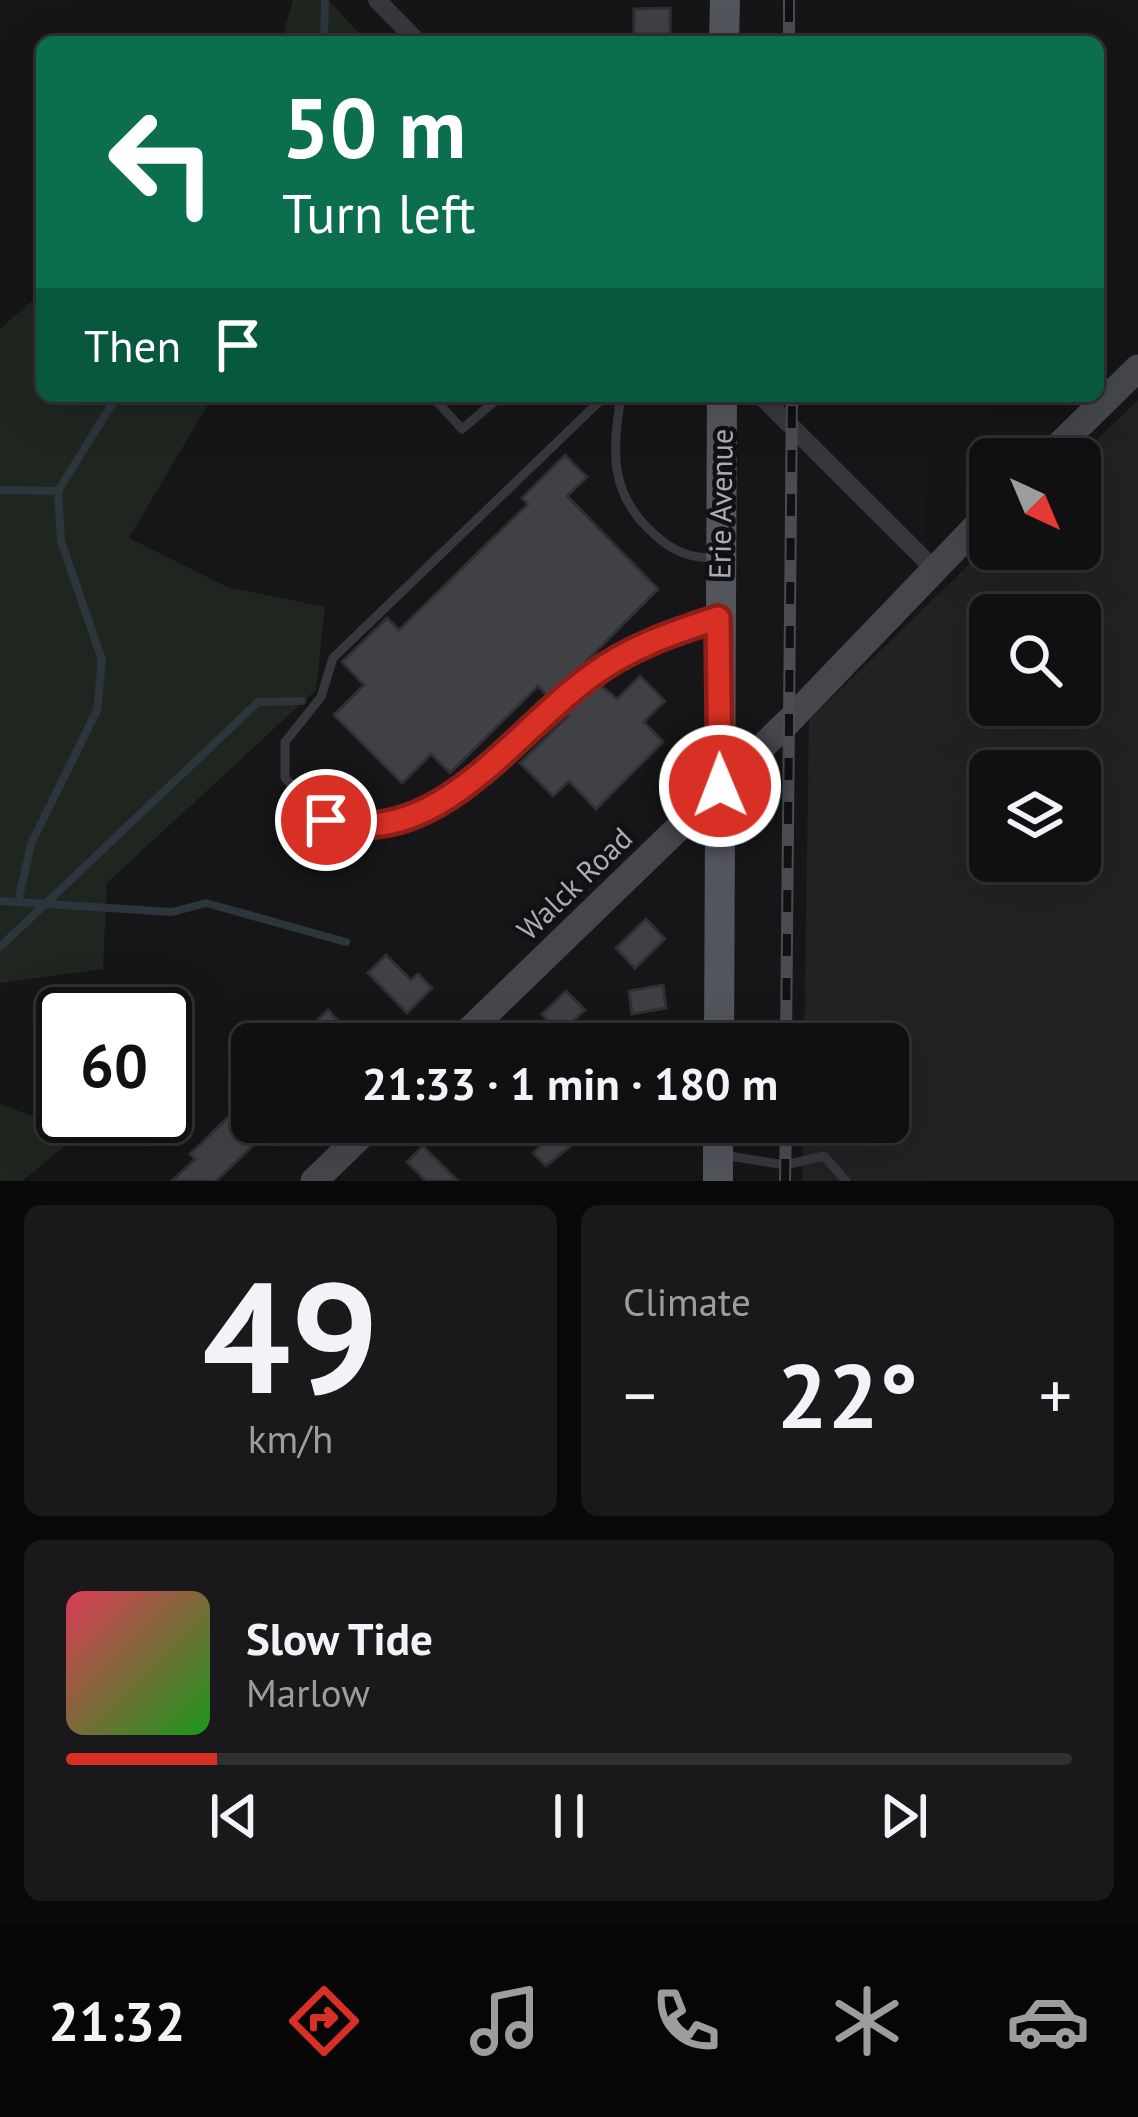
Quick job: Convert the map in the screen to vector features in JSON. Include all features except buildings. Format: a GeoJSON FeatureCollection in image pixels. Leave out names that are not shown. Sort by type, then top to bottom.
{"type":"FeatureCollection","features":[{"type":"Feature","properties":{"kind":"main road"},"geometry":{"type":"LineString","coordinates":[[724,36],[725,0]]}},
{"type":"Feature","properties":{"kind":"main road","name":"Erie Avenue"},"geometry":{"type":"LineString","coordinates":[[719,1023],[722,402]]}},
{"type":"Feature","properties":{"kind":"street"},"geometry":{"type":"LineString","coordinates":[[377,0],[412,36]]}},
{"type":"Feature","properties":{"kind":"street"},"geometry":{"type":"LineString","coordinates":[[1104,401],[1138,368]]}},
{"type":"Feature","properties":{"kind":"street"},"geometry":{"type":"LineString","coordinates":[[767,402],[933,568]]}},
{"type":"Feature","properties":{"kind":"street"},"geometry":{"type":"LineString","coordinates":[[1066,438],[1103,402]]}},
{"type":"Feature","properties":{"kind":"street","name":"Walck Road"},"geometry":{"type":"LineString","coordinates":[[477,1023],[720,786],[969,533]]}},
{"type":"Feature","properties":{"kind":"street"},"geometry":{"type":"LineString","coordinates":[[314,1181],[353,1143]]}},
{"type":"Feature","properties":{"kind":"lane"},"geometry":{"type":"LineString","coordinates":[[438,402],[463,429],[495,402]]}},
{"type":"Feature","properties":{"kind":"lane"},"geometry":{"type":"LineString","coordinates":[[598,402],[333,658],[321,697],[285,742],[285,778],[326,820],[358,830],[393,822],[454,796],[589,677],[637,646],[718,618]]}},
{"type":"Feature","properties":{"kind":"lane"},"geometry":{"type":"LineString","coordinates":[[621,402],[615,480],[629,512],[678,551],[692,558],[719,558]]}},
{"type":"Feature","properties":{"kind":"lane"},"geometry":{"type":"LineString","coordinates":[[718,1168],[785,1165],[824,1156],[846,1181]]}},
{"type":"Feature","properties":{"kind":"shaded area"},"geometry":{"type":"Polygon","coordinates":[[[293,0],[328,0],[361,36],[283,36],[293,0]]]}},
{"type":"Feature","properties":{"kind":"shaded area"},"geometry":{"type":"Polygon","coordinates":[[[36,297],[36,402],[209,402],[129,538],[227,587],[325,607],[316,690],[107,883],[103,969],[0,983],[0,329],[36,297]]]}},
{"type":"Feature","properties":{"kind":"shaded area"},"geometry":{"type":"Polygon","coordinates":[[[1138,400],[1138,1181],[802,1181],[803,1143],[909,1143],[909,1023],[804,1023],[809,720],[969,564],[969,570],[1101,570],[1099,438],[1138,400]]]}},
{"type":"Feature","properties":{"kind":"shaded area"},"geometry":{"type":"Polygon","coordinates":[[[0,1104],[36,1118],[36,1143],[68,1143],[22,1181],[0,1181],[0,1104]]]}},
{"type":"Feature","properties":{"kind":"waterway"},"geometry":{"type":"LineString","coordinates":[[324,36],[325,0]]}},
{"type":"Feature","properties":{"kind":"waterway"},"geometry":{"type":"LineString","coordinates":[[18,902],[31,844],[97,710],[102,660],[61,541],[58,491],[113,402]]}},
{"type":"Feature","properties":{"kind":"waterway"},"geometry":{"type":"LineString","coordinates":[[0,490],[58,491]]}},
{"type":"Feature","properties":{"kind":"waterway"},"geometry":{"type":"LineString","coordinates":[[0,947],[258,702],[302,701]]}},
{"type":"Feature","properties":{"kind":"waterway"},"geometry":{"type":"LineString","coordinates":[[0,901],[172,912],[206,903],[346,942]]}},
{"type":"Feature","properties":{"kind":"railway"},"geometry":{"type":"LineString","coordinates":[[789,0],[789,36]]}},
{"type":"Feature","properties":{"kind":"railway"},"geometry":{"type":"LineString","coordinates":[[786,1023],[792,402]]}},
{"type":"Feature","properties":{"kind":"railway"},"geometry":{"type":"LineString","coordinates":[[785,1181],[786,1143]]}},
{"type":"Feature","properties":{"kind":"route"},"geometry":{"type":"LineString","coordinates":[[326,820],[358,830],[393,822],[454,796],[589,677],[637,646],[718,618],[720,786]]}}]}
